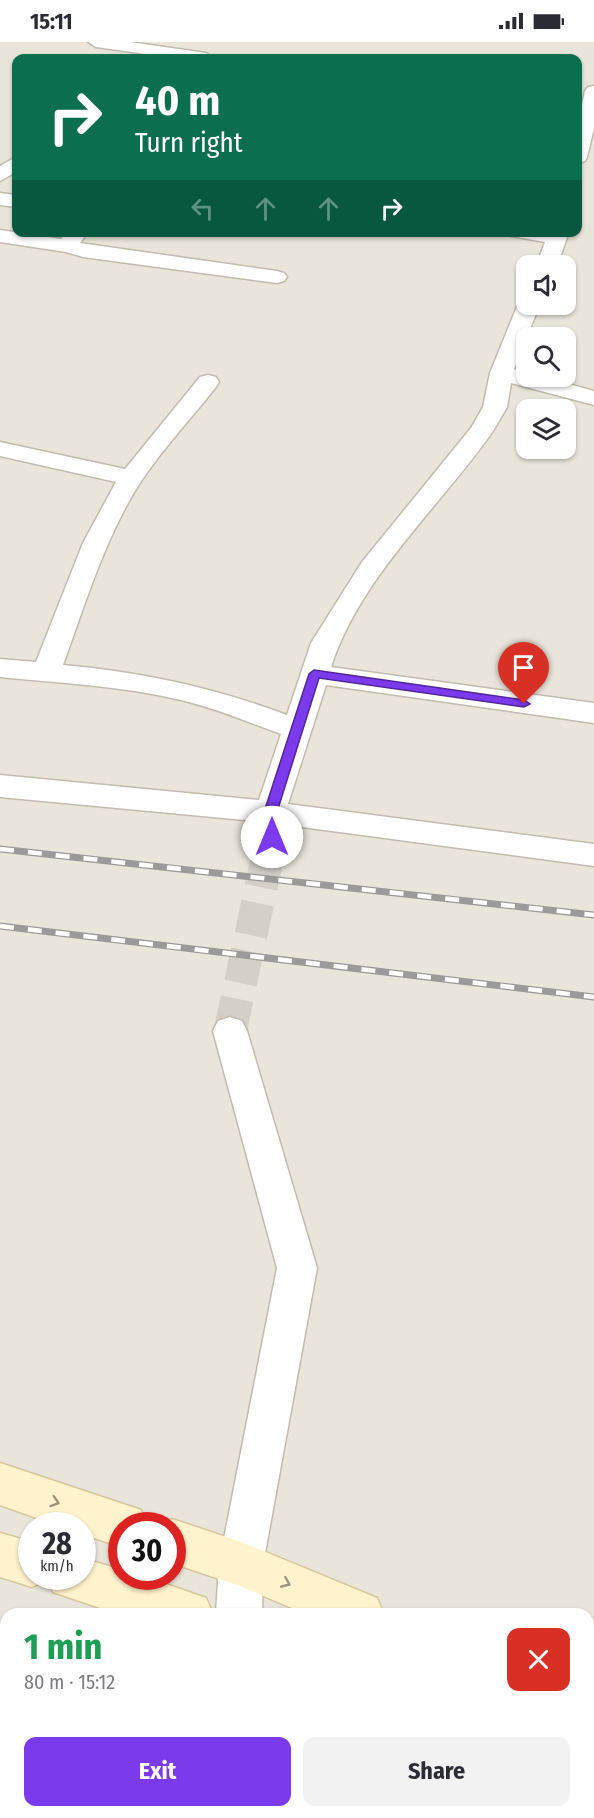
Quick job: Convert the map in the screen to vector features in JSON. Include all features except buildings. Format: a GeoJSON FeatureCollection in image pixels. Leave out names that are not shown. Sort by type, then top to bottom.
{"type":"FeatureCollection","features":[{"type":"Feature","properties":{"kind":"main road"},"geometry":{"type":"LineString","coordinates":[[0,1484],[108,1520]]}},
{"type":"Feature","properties":{"kind":"main road"},"geometry":{"type":"LineString","coordinates":[[186,1546],[241,1564],[347,1608]]}},
{"type":"Feature","properties":{"kind":"main road"},"geometry":{"type":"LineString","coordinates":[[0,1555],[18,1561]]}},
{"type":"Feature","properties":{"kind":"main road"},"geometry":{"type":"LineString","coordinates":[[96,1584],[171,1608]]}},
{"type":"Feature","properties":{"kind":"street"},"geometry":{"type":"LineString","coordinates":[[96,42],[136,54]]}},
{"type":"Feature","properties":{"kind":"street"},"geometry":{"type":"LineString","coordinates":[[582,140],[594,91]]}},
{"type":"Feature","properties":{"kind":"street"},"geometry":{"type":"LineString","coordinates":[[550,255],[557,237]]}},
{"type":"Feature","properties":{"kind":"street"},"geometry":{"type":"LineString","coordinates":[[1,238],[74,239],[83,251],[277,277]]}},
{"type":"Feature","properties":{"kind":"street"},"geometry":{"type":"LineString","coordinates":[[271,824],[296,729],[325,643],[375,562],[481,431],[495,407],[501,373],[525,315]]}},
{"type":"Feature","properties":{"kind":"street"},"geometry":{"type":"LineString","coordinates":[[501,373],[594,398]]}},
{"type":"Feature","properties":{"kind":"street"},"geometry":{"type":"LineString","coordinates":[[46,672],[102,530],[117,500],[208,382]]}},
{"type":"Feature","properties":{"kind":"street"},"geometry":{"type":"LineString","coordinates":[[0,449],[132,478]]}},
{"type":"Feature","properties":{"kind":"street"},"geometry":{"type":"LineString","coordinates":[[0,668],[132,682],[181,691],[230,704],[296,729]]}},
{"type":"Feature","properties":{"kind":"street"},"geometry":{"type":"LineString","coordinates":[[314,674],[594,713]]}},
{"type":"Feature","properties":{"kind":"street"},"geometry":{"type":"LineString","coordinates":[[0,786],[271,824],[594,855]]}},
{"type":"Feature","properties":{"kind":"street"},"geometry":{"type":"LineString","coordinates":[[230,1032],[297,1268],[241,1564],[239,1608]]}},
{"type":"Feature","properties":{"kind":"shaded area"},"geometry":{"type":"Polygon","coordinates":[[[0,42],[594,42],[594,1608],[0,1608],[0,42]]]}},
{"type":"Feature","properties":{"kind":"tunnel"},"geometry":{"type":"LineString","coordinates":[[230,1031],[272,837]]}},
{"type":"Feature","properties":{"kind":"railway"},"geometry":{"type":"LineString","coordinates":[[0,849],[594,915]]}},
{"type":"Feature","properties":{"kind":"railway"},"geometry":{"type":"LineString","coordinates":[[0,926],[594,997]]}},
{"type":"Feature","properties":{"kind":"route"},"geometry":{"type":"LineString","coordinates":[[272,837],[270,812],[314,674],[524,704]]}}]}
